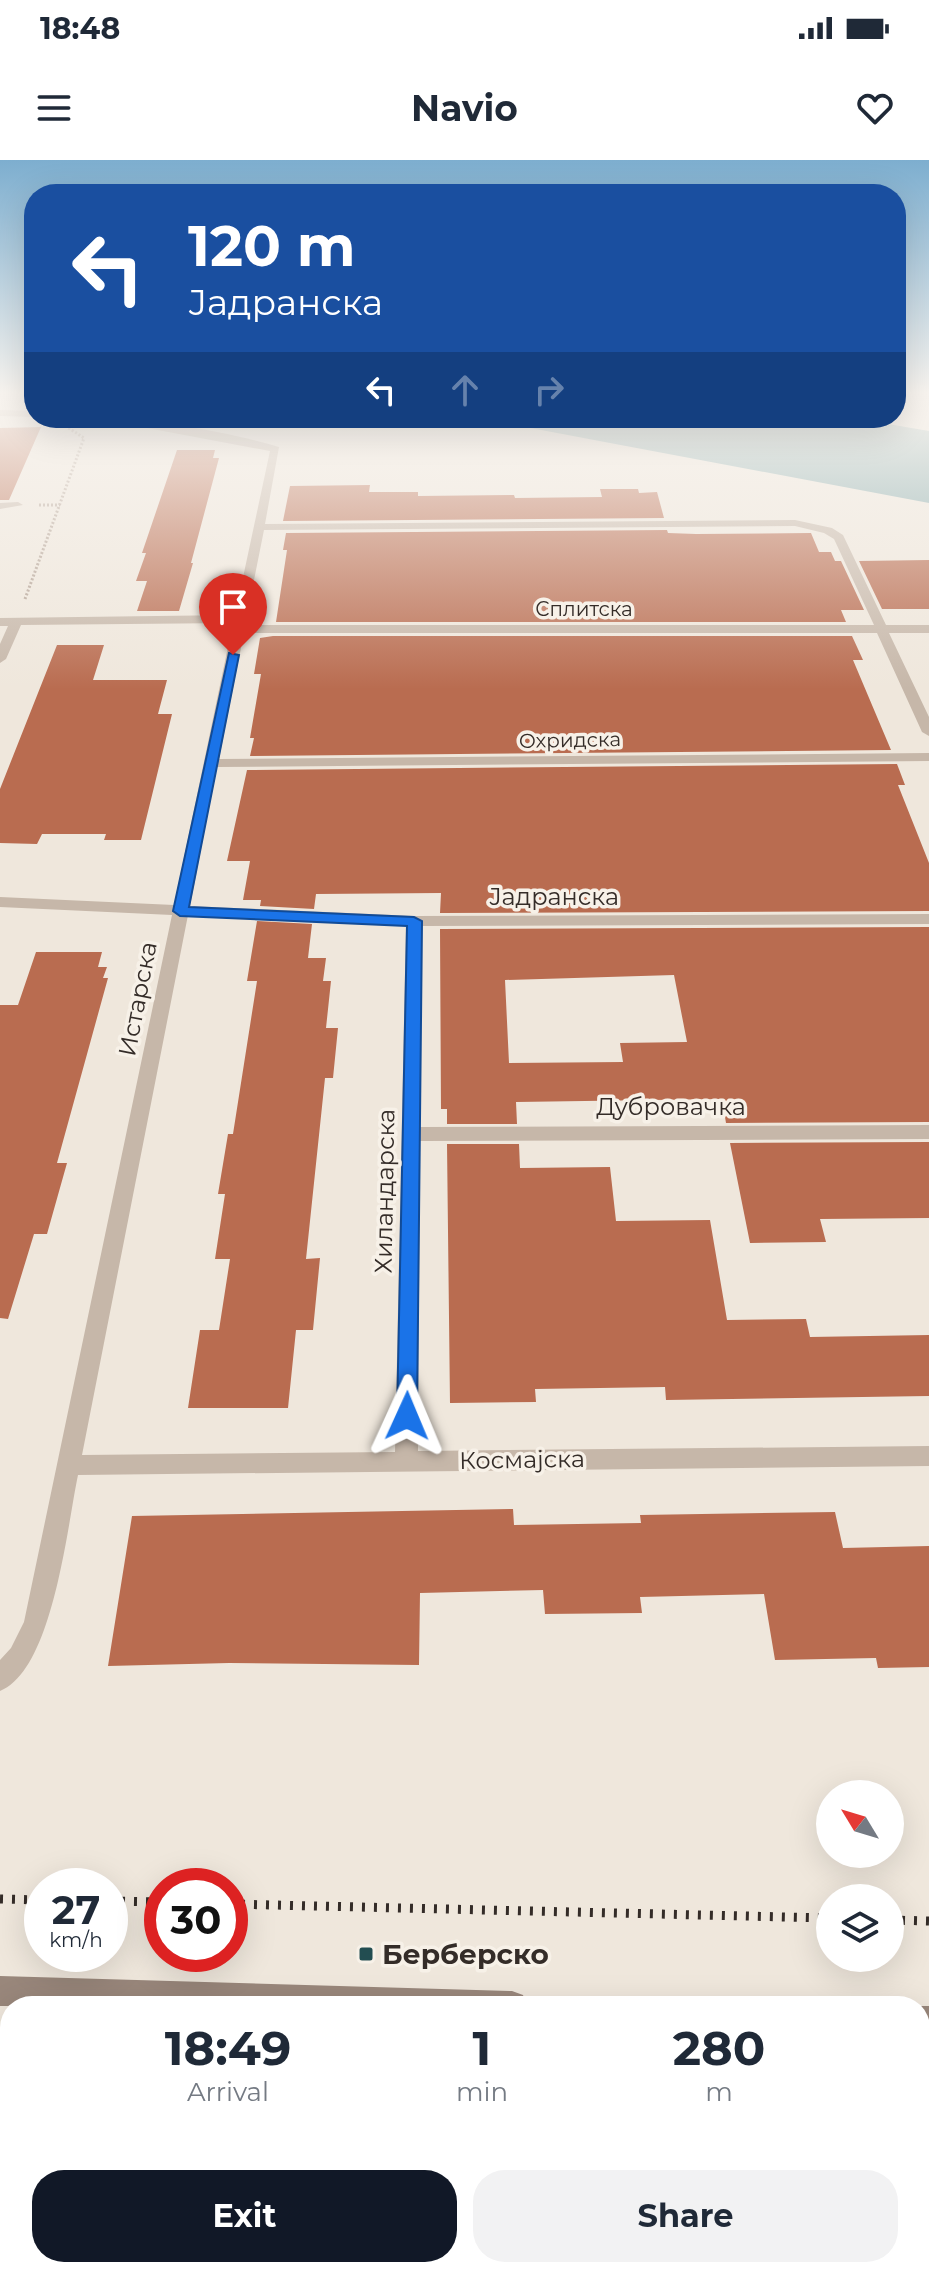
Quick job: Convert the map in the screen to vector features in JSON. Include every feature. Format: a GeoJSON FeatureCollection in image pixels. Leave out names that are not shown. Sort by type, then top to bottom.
{"type":"FeatureCollection","features":[{"type":"Feature","properties":{"kind":"street","name":"Истарска"},"geometry":{"type":"LineString","coordinates":[[0,1679],[20,1657],[36,1623],[267,492]]}},
{"type":"Feature","properties":{"kind":"street"},"geometry":{"type":"LineString","coordinates":[[0,506],[18,505]]}},
{"type":"Feature","properties":{"kind":"street"},"geometry":{"type":"LineString","coordinates":[[260,527],[795,523],[817,527],[839,537],[929,732]]}},
{"type":"Feature","properties":{"kind":"street","name":"Сплитска"},"geometry":{"type":"LineString","coordinates":[[0,622],[929,629]]}},
{"type":"Feature","properties":{"kind":"street"},"geometry":{"type":"LineString","coordinates":[[0,659],[16,622]]}},
{"type":"Feature","properties":{"kind":"street","name":"Охридска"},"geometry":{"type":"LineString","coordinates":[[211,763],[929,757]]}},
{"type":"Feature","properties":{"kind":"street","name":"Јадранска"},"geometry":{"type":"LineString","coordinates":[[0,902],[414,921],[929,919]]}},
{"type":"Feature","properties":{"kind":"street","name":"Хиландарска"},"geometry":{"type":"LineString","coordinates":[[406,1461],[414,921]]}},
{"type":"Feature","properties":{"kind":"street","name":"Дубровачка"},"geometry":{"type":"LineString","coordinates":[[413,1134],[929,1132]]}},
{"type":"Feature","properties":{"kind":"street","name":"Космајска"},"geometry":{"type":"LineString","coordinates":[[68,1465],[929,1456]]}},
{"type":"Feature","properties":{"kind":"street"},"geometry":{"type":"LineString","coordinates":[[0,1991],[131,1996]]}},
{"type":"Feature","properties":{"kind":"path"},"geometry":{"type":"LineString","coordinates":[[16,622],[64,492]]}},
{"type":"Feature","properties":{"kind":"water"},"geometry":{"type":"Polygon","coordinates":[[[869,492],[929,492],[929,503],[869,492]]]}},
{"type":"Feature","properties":{"kind":"building"},"geometry":{"type":"Polygon","coordinates":[[[0,492],[13,492],[9,500],[0,500],[0,492]]]}},
{"type":"Feature","properties":{"kind":"building"},"geometry":{"type":"Polygon","coordinates":[[[163,492],[210,492],[179,611],[137,611],[147,581],[136,581],[146,553],[142,553],[163,492]]]}},
{"type":"Feature","properties":{"kind":"building"},"geometry":{"type":"Polygon","coordinates":[[[289,492],[418,492],[418,496],[514,495],[515,498],[602,497],[601,492],[657,492],[664,518],[283,521],[289,492]]]}},
{"type":"Feature","properties":{"kind":"building"},"geometry":{"type":"Polygon","coordinates":[[[667,530],[668,533],[696,534],[811,533],[819,552],[831,552],[835,561],[841,561],[864,610],[841,610],[846,622],[276,622],[287,550],[283,550],[286,533],[667,530]]]}},
{"type":"Feature","properties":{"kind":"building"},"geometry":{"type":"Polygon","coordinates":[[[929,560],[929,609],[882,609],[859,561],[929,560]]]}},
{"type":"Feature","properties":{"kind":"building"},"geometry":{"type":"Polygon","coordinates":[[[852,636],[863,660],[853,660],[891,750],[250,756],[261,674],[254,674],[260,638],[852,636]]]}},
{"type":"Feature","properties":{"kind":"building"},"geometry":{"type":"Polygon","coordinates":[[[57,645],[104,645],[93,680],[167,680],[158,714],[172,714],[141,840],[104,840],[106,834],[42,834],[37,844],[0,843],[0,789],[57,645]]]}},
{"type":"Feature","properties":{"kind":"building"},"geometry":{"type":"Polygon","coordinates":[[[897,764],[905,785],[898,785],[929,863],[929,911],[440,913],[441,893],[316,894],[314,909],[260,906],[261,900],[243,900],[250,861],[227,861],[247,770],[897,764]]]}},
{"type":"Feature","properties":{"kind":"building"},"geometry":{"type":"Polygon","coordinates":[[[257,921],[312,924],[308,958],[326,958],[323,981],[331,981],[326,1028],[338,1028],[333,1078],[325,1078],[306,1259],[320,1258],[313,1330],[296,1330],[288,1408],[188,1408],[200,1330],[219,1330],[230,1259],[215,1259],[225,1194],[218,1194],[228,1134],[233,1134],[257,981],[247,981],[257,921]]]}},
{"type":"Feature","properties":{"kind":"building"},"geometry":{"type":"Polygon","coordinates":[[[929,927],[929,1122],[726,1123],[722,1099],[516,1102],[517,1124],[447,1124],[447,1109],[441,1109],[440,929],[929,927]],[[674,975],[505,980],[509,1063],[623,1062],[620,1043],[687,1042],[674,975]]]}},
{"type":"Feature","properties":{"kind":"building"},"geometry":{"type":"Polygon","coordinates":[[[36,952],[102,952],[98,967],[107,967],[103,978],[108,978],[57,1163],[67,1163],[47,1234],[34,1234],[8,1319],[0,1318],[0,1005],[18,1005],[36,952]]]}},
{"type":"Feature","properties":{"kind":"building"},"geometry":{"type":"Polygon","coordinates":[[[929,1142],[929,1218],[820,1219],[826,1242],[750,1243],[730,1143],[929,1142]]]}},
{"type":"Feature","properties":{"kind":"building"},"geometry":{"type":"Polygon","coordinates":[[[447,1144],[519,1144],[520,1168],[610,1167],[616,1221],[710,1220],[727,1320],[806,1319],[810,1337],[929,1335],[929,1396],[666,1400],[665,1387],[535,1389],[536,1402],[450,1403],[447,1144]]]}},
{"type":"Feature","properties":{"kind":"building"},"geometry":{"type":"Polygon","coordinates":[[[513,1509],[514,1525],[641,1523],[640,1515],[835,1512],[843,1548],[929,1546],[929,1667],[878,1668],[876,1658],[775,1660],[764,1594],[640,1597],[642,1613],[545,1614],[543,1590],[420,1593],[419,1665],[229,1663],[108,1666],[132,1516],[513,1509]]]}},
{"type":"Feature","properties":{"kind":"railway"},"geometry":{"type":"LineString","coordinates":[[0,1899],[24,1900]]}},
{"type":"Feature","properties":{"kind":"railway"},"geometry":{"type":"LineString","coordinates":[[128,1901],[144,1902]]}},
{"type":"Feature","properties":{"kind":"railway"},"geometry":{"type":"LineString","coordinates":[[248,1904],[816,1918]]}},
{"type":"Feature","properties":{"kind":"railway"},"geometry":{"type":"LineString","coordinates":[[904,1920],[929,1921]]}},
{"type":"Feature","properties":{"kind":"place","name":"Берберско"},"geometry":{"type":"Point","coordinates":[366,1954]}},
{"type":"Feature","properties":{"kind":"route"},"geometry":{"type":"LineString","coordinates":[[233,655],[180,911],[414,921],[407,1416]]}}]}
